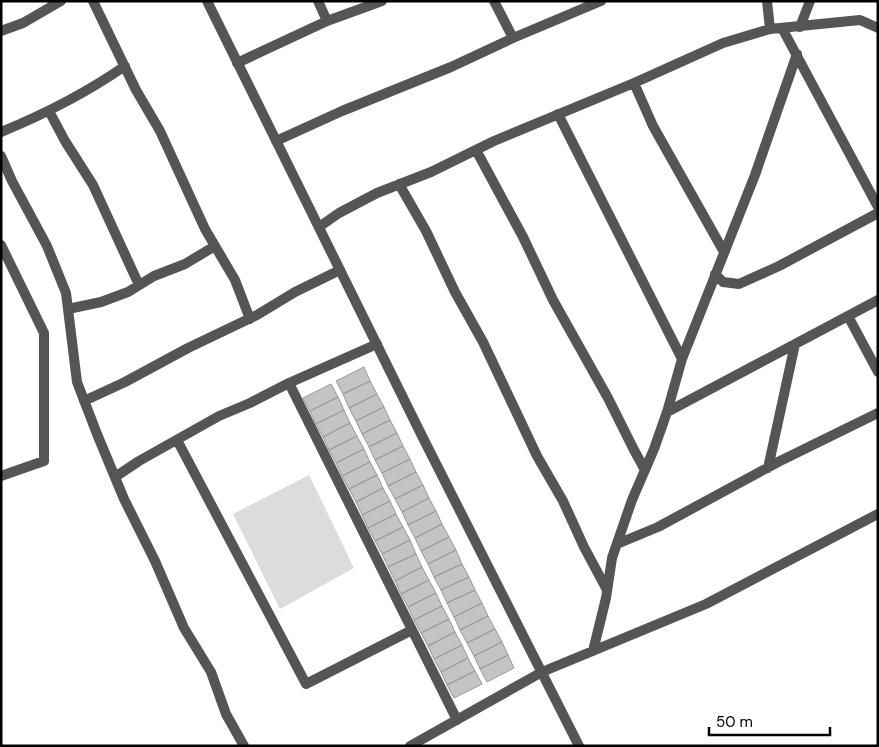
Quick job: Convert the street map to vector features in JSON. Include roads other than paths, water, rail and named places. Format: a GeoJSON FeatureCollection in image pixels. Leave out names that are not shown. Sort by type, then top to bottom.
{"type":"FeatureCollection","features":[{"type":"Feature","properties":{"kind":"street"},"geometry":{"type":"LineString","coordinates":[[1,31],[23,23],[60,1]]}},
{"type":"Feature","properties":{"kind":"street"},"geometry":{"type":"LineString","coordinates":[[93,1],[136,90],[160,131],[205,230],[235,280],[250,319]]}},
{"type":"Feature","properties":{"kind":"street"},"geometry":{"type":"LineString","coordinates":[[207,1],[579,746]]}},
{"type":"Feature","properties":{"kind":"street"},"geometry":{"type":"LineString","coordinates":[[318,1],[327,21]]}},
{"type":"Feature","properties":{"kind":"street"},"geometry":{"type":"LineString","coordinates":[[237,63],[327,21],[382,1]]}},
{"type":"Feature","properties":{"kind":"street"},"geometry":{"type":"LineString","coordinates":[[494,1],[513,38]]}},
{"type":"Feature","properties":{"kind":"street"},"geometry":{"type":"LineString","coordinates":[[767,1],[770,29]]}},
{"type":"Feature","properties":{"kind":"street"},"geometry":{"type":"LineString","coordinates":[[800,27],[810,1]]}},
{"type":"Feature","properties":{"kind":"street"},"geometry":{"type":"LineString","coordinates":[[276,141],[599,2]]}},
{"type":"Feature","properties":{"kind":"street"},"geometry":{"type":"LineString","coordinates":[[319,227],[339,213],[377,193],[431,172],[476,150],[723,43],[770,29],[860,20],[878,28]]}},
{"type":"Feature","properties":{"kind":"street"},"geometry":{"type":"LineString","coordinates":[[782,28],[878,207]]}},
{"type":"Feature","properties":{"kind":"street"},"geometry":{"type":"LineString","coordinates":[[593,651],[607,590],[612,558],[632,500],[654,449],[682,360],[755,175],[797,54]]}},
{"type":"Feature","properties":{"kind":"street"},"geometry":{"type":"LineString","coordinates":[[1,132],[49,111],[96,86],[125,66]]}},
{"type":"Feature","properties":{"kind":"street"},"geometry":{"type":"LineString","coordinates":[[634,83],[658,134],[724,252]]}},
{"type":"Feature","properties":{"kind":"street"},"geometry":{"type":"LineString","coordinates":[[49,111],[65,141],[93,185],[139,285]]}},
{"type":"Feature","properties":{"kind":"street"},"geometry":{"type":"LineString","coordinates":[[558,114],[682,360]]}},
{"type":"Feature","properties":{"kind":"street"},"geometry":{"type":"LineString","coordinates":[[476,150],[523,237],[553,300],[608,398],[645,470]]}},
{"type":"Feature","properties":{"kind":"street"},"geometry":{"type":"LineString","coordinates":[[1,156],[12,181],[47,246],[66,293],[77,382],[124,499],[155,561],[184,628],[211,672],[226,714],[244,746]]}},
{"type":"Feature","properties":{"kind":"street"},"geometry":{"type":"LineString","coordinates":[[399,184],[426,231],[455,292],[483,342],[537,456],[563,501],[584,547],[607,590]]}},
{"type":"Feature","properties":{"kind":"street"},"geometry":{"type":"LineString","coordinates":[[715,274],[723,282],[739,284],[779,266],[878,213]]}},
{"type":"Feature","properties":{"kind":"street"},"geometry":{"type":"LineString","coordinates":[[1,245],[44,333],[44,461],[1,476]]}},
{"type":"Feature","properties":{"kind":"street"},"geometry":{"type":"LineString","coordinates":[[68,309],[101,302],[128,292],[154,276],[185,264],[215,246]]}},
{"type":"Feature","properties":{"kind":"street"},"geometry":{"type":"LineString","coordinates":[[84,401],[250,319],[295,292],[340,270]]}},
{"type":"Feature","properties":{"kind":"street"},"geometry":{"type":"LineString","coordinates":[[666,412],[878,300]]}},
{"type":"Feature","properties":{"kind":"street"},"geometry":{"type":"LineString","coordinates":[[848,316],[878,372]]}},
{"type":"Feature","properties":{"kind":"street"},"geometry":{"type":"LineString","coordinates":[[115,477],[139,461],[219,416],[377,344]]}},
{"type":"Feature","properties":{"kind":"street"},"geometry":{"type":"LineString","coordinates":[[768,468],[795,344]]}},
{"type":"Feature","properties":{"kind":"street"},"geometry":{"type":"LineString","coordinates":[[289,383],[457,720]]}},
{"type":"Feature","properties":{"kind":"street"},"geometry":{"type":"LineString","coordinates":[[617,544],[658,527],[768,468],[878,413]]}},
{"type":"Feature","properties":{"kind":"street"},"geometry":{"type":"LineString","coordinates":[[177,440],[306,684],[412,630]]}},
{"type":"Feature","properties":{"kind":"street"},"geometry":{"type":"LineString","coordinates":[[410,746],[542,672],[706,604],[878,514]]}}]}
